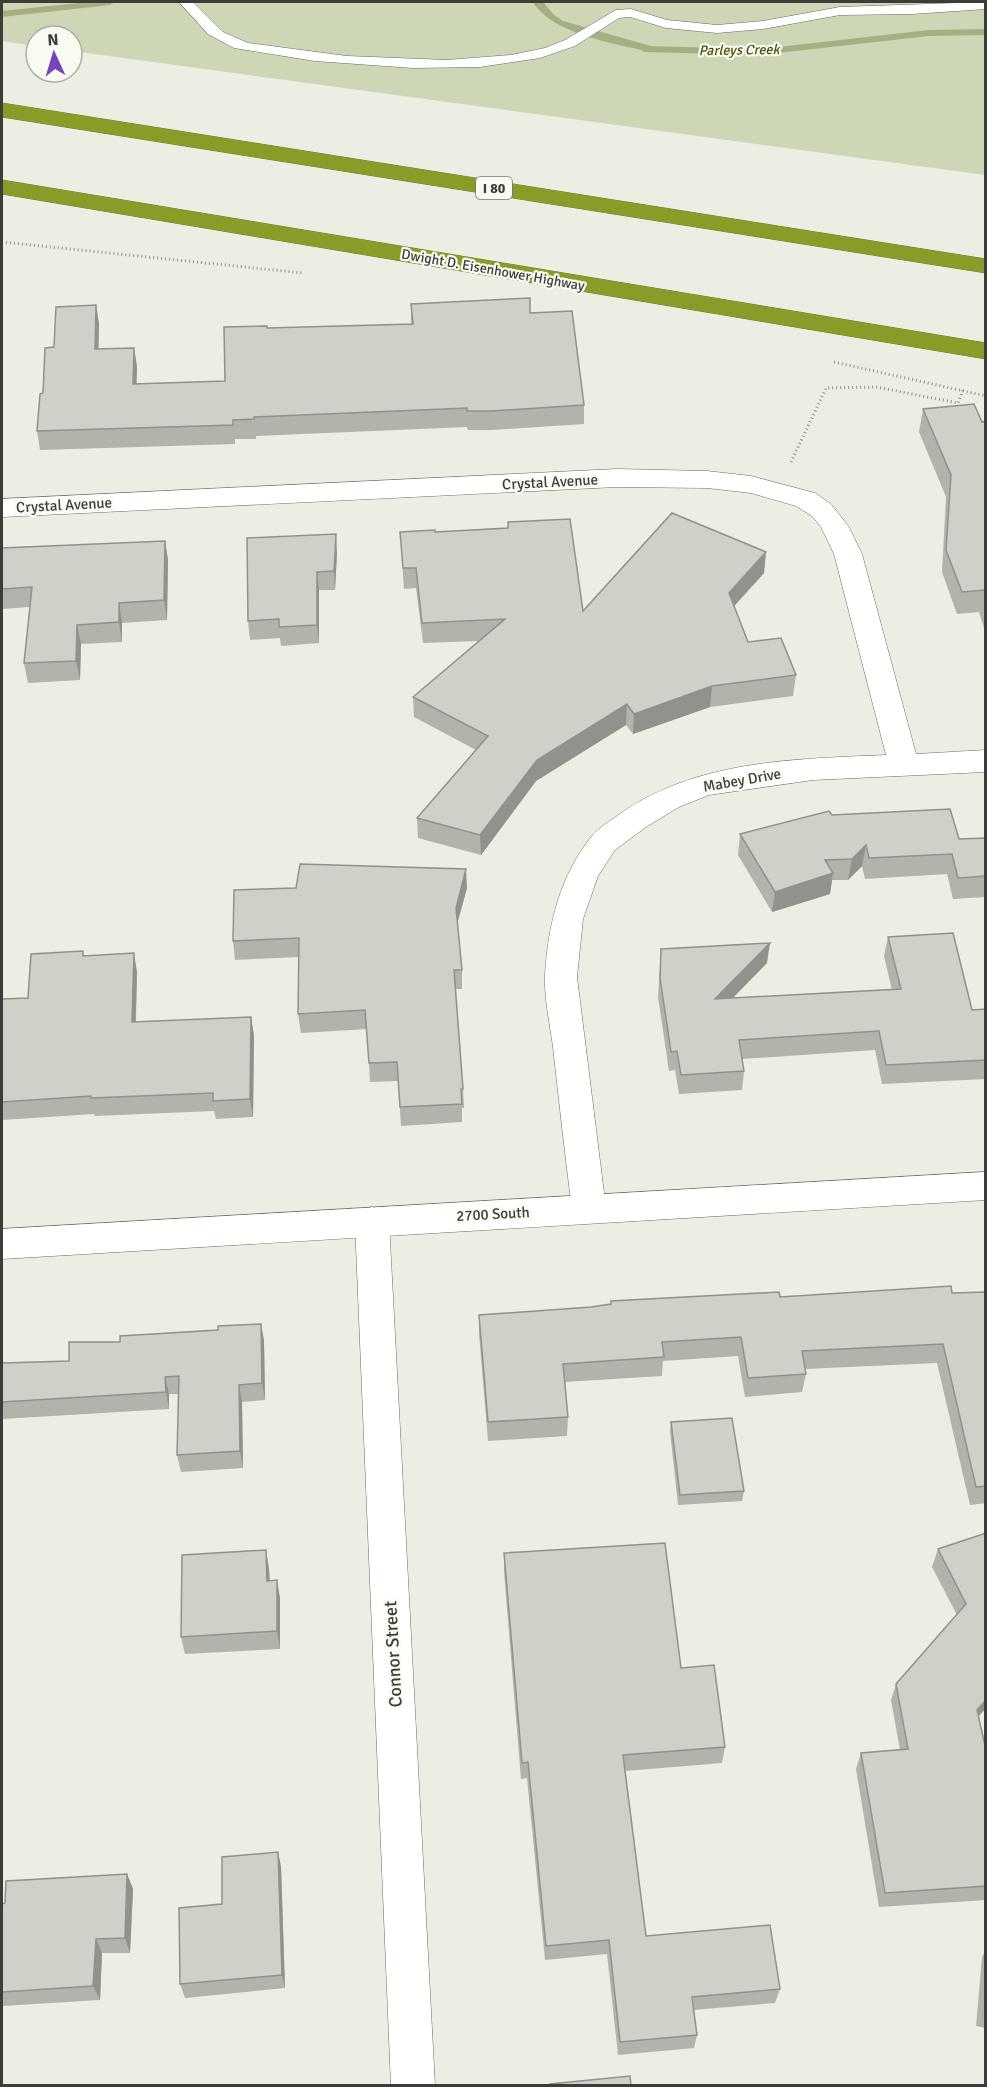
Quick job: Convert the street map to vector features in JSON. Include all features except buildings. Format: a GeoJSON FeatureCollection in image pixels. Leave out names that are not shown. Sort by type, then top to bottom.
{"type":"FeatureCollection","features":[{"type":"Feature","properties":{"kind":"highway","name":"I 80"},"geometry":{"type":"LineString","coordinates":[[2,110],[986,266]]}},
{"type":"Feature","properties":{"kind":"highway","name":"Dwight D. Eisenhower Highway"},"geometry":{"type":"LineString","coordinates":[[2,186],[986,351]]}},
{"type":"Feature","properties":{"kind":"highway"},"geometry":{"type":"LineString","coordinates":[[913,340],[986,356]]}},
{"type":"Feature","properties":{"kind":"street","name":"Crystal Avenue"},"geometry":{"type":"LineString","coordinates":[[2,508],[616,478],[684,477],[719,480],[778,490],[814,503],[834,522],[848,554],[904,765]]}},
{"type":"Feature","properties":{"kind":"street","name":"Mabey Drive"},"geometry":{"type":"LineString","coordinates":[[589,1209],[561,977],[567,919],[583,873],[604,842],[635,819],[668,799],[705,785],[813,769],[986,761]]}},
{"type":"Feature","properties":{"kind":"street","name":"2700 South"},"geometry":{"type":"LineString","coordinates":[[2,1244],[986,1186]]}},
{"type":"Feature","properties":{"kind":"street","name":"Connor Street"},"geometry":{"type":"LineString","coordinates":[[372,1222],[413,2085]]}},
{"type":"Feature","properties":{"kind":"lane"},"geometry":{"type":"LineString","coordinates":[[185,2],[203,24],[226,40],[266,50],[334,59],[419,63],[472,62],[539,55],[566,45],[616,14],[631,13],[675,26],[717,29],[763,25],[840,11],[912,10],[986,5]]}},
{"type":"Feature","properties":{"kind":"path"},"geometry":{"type":"LineString","coordinates":[[778,490],[826,388],[848,385],[874,389],[891,388],[958,403],[963,390]]}},
{"type":"Feature","properties":{"kind":"shaded area"},"geometry":{"type":"Polygon","coordinates":[[[2,2],[985,2],[985,175],[84,53],[84,24],[24,24],[24,44],[2,41],[2,2]]]}},
{"type":"Feature","properties":{"kind":"shaded area"},"geometry":{"type":"Polygon","coordinates":[[[533,2],[543,2],[554,15],[563,21],[654,47],[653,52],[605,42],[570,30],[542,13],[533,2]]]}},
{"type":"Feature","properties":{"kind":"waterway","name":"Parleys Creek"},"geometry":{"type":"LineString","coordinates":[[2,14],[110,2]]}},
{"type":"Feature","properties":{"kind":"waterway","name":"Parleys Creek"},"geometry":{"type":"LineString","coordinates":[[633,45],[645,49],[760,52],[929,33],[986,32]]}}]}
